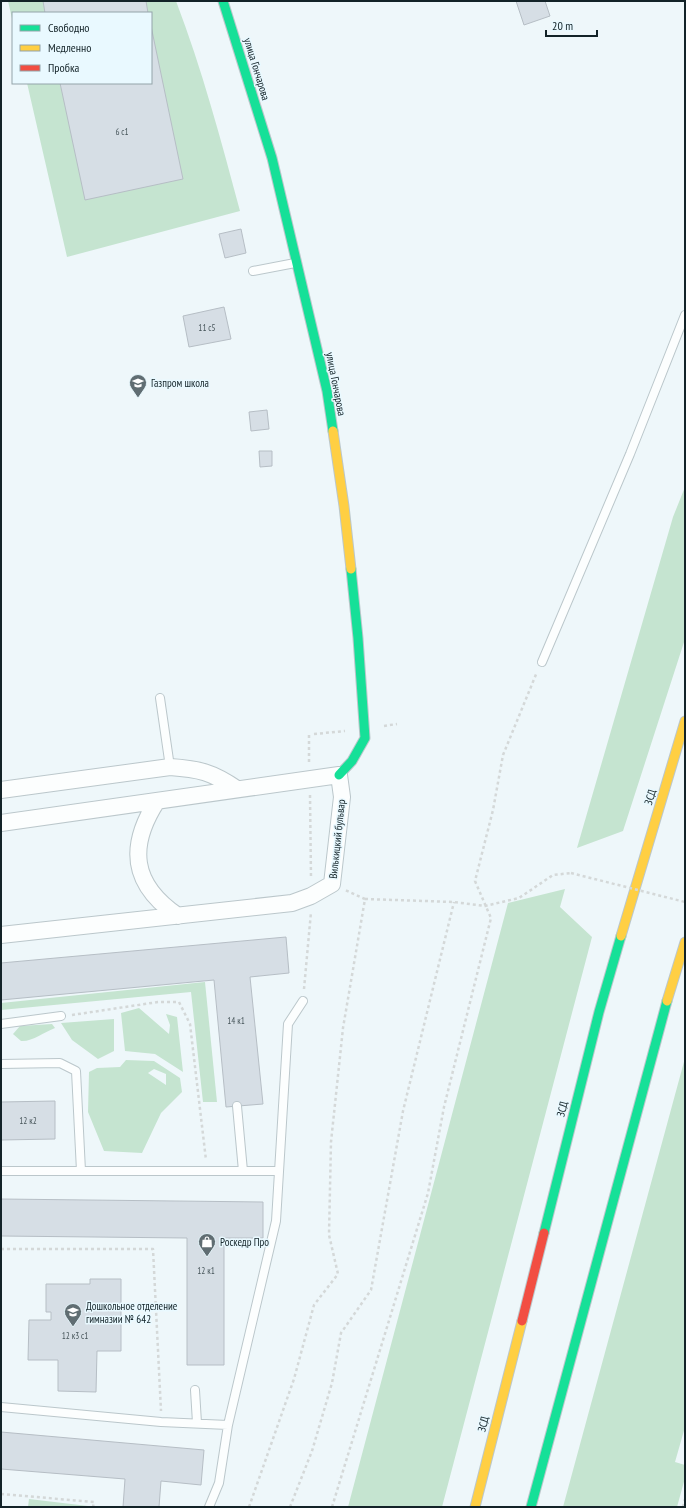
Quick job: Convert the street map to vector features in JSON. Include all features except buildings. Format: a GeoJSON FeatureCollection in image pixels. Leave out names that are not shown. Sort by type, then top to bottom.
{"type":"FeatureCollection","features":[{"type":"Feature","properties":{"kind":"main road","name":"улица Гончарова"},"geometry":{"type":"LineString","coordinates":[[223,1],[272,158],[327,391],[344,506],[358,638],[365,738],[352,761],[339,774]]}},
{"type":"Feature","properties":{"kind":"main road","name":"ЗСД"},"geometry":{"type":"LineString","coordinates":[[475,1507],[599,1012],[685,721]]}},
{"type":"Feature","properties":{"kind":"main road"},"geometry":{"type":"LineString","coordinates":[[531,1507],[657,1032],[685,942]]}},
{"type":"Feature","properties":{"kind":"street"},"geometry":{"type":"LineString","coordinates":[[1,790],[170,767],[195,769],[218,776],[237,789]]}},
{"type":"Feature","properties":{"kind":"street"},"geometry":{"type":"LineString","coordinates":[[1,823],[339,774]]}},
{"type":"Feature","properties":{"kind":"street","name":"Вилькицкий бульвар"},"geometry":{"type":"LineString","coordinates":[[1,935],[292,903],[311,896],[332,884],[342,797],[339,774]]}},
{"type":"Feature","properties":{"kind":"street"},"geometry":{"type":"LineString","coordinates":[[158,801],[147,817],[141,833],[138,844],[138,857],[141,870],[152,895],[178,916]]}},
{"type":"Feature","properties":{"kind":"lane"},"geometry":{"type":"LineString","coordinates":[[253,271],[297,262]]}},
{"type":"Feature","properties":{"kind":"lane"},"geometry":{"type":"LineString","coordinates":[[542,662],[630,454],[685,316]]}},
{"type":"Feature","properties":{"kind":"lane"},"geometry":{"type":"LineString","coordinates":[[160,698],[170,767]]}},
{"type":"Feature","properties":{"kind":"lane"},"geometry":{"type":"LineString","coordinates":[[208,1507],[219,1483],[228,1425],[276,1220],[288,1024],[303,1001]]}},
{"type":"Feature","properties":{"kind":"lane"},"geometry":{"type":"LineString","coordinates":[[1,1024],[61,1016]]}},
{"type":"Feature","properties":{"kind":"lane"},"geometry":{"type":"LineString","coordinates":[[1,1064],[60,1063],[76,1071],[81,1171]]}},
{"type":"Feature","properties":{"kind":"lane"},"geometry":{"type":"LineString","coordinates":[[237,1106],[243,1171]]}},
{"type":"Feature","properties":{"kind":"lane"},"geometry":{"type":"LineString","coordinates":[[1,1171],[279,1171]]}},
{"type":"Feature","properties":{"kind":"lane"},"geometry":{"type":"LineString","coordinates":[[195,1390],[197,1424]]}},
{"type":"Feature","properties":{"kind":"lane"},"geometry":{"type":"LineString","coordinates":[[1,1407],[161,1422],[228,1425]]}},
{"type":"Feature","properties":{"kind":"path"},"geometry":{"type":"LineString","coordinates":[[332,1507],[428,1193],[444,1107],[491,918],[475,881],[493,810],[503,755],[542,662]]}},
{"type":"Feature","properties":{"kind":"path"},"geometry":{"type":"LineString","coordinates":[[309,735],[309,764]]}},
{"type":"Feature","properties":{"kind":"path"},"geometry":{"type":"LineString","coordinates":[[310,791],[311,881]]}},
{"type":"Feature","properties":{"kind":"path"},"geometry":{"type":"LineString","coordinates":[[332,884],[365,899],[454,902],[486,906],[519,898],[553,875],[571,873],[685,902]]}},
{"type":"Feature","properties":{"kind":"path"},"geometry":{"type":"LineString","coordinates":[[249,1507],[294,1379],[314,1305],[338,1274],[329,1235],[331,1142],[344,1028],[365,899]]}},
{"type":"Feature","properties":{"kind":"path"},"geometry":{"type":"LineString","coordinates":[[290,1507],[312,1451],[330,1391],[341,1333],[371,1290],[403,1111],[454,902]]}},
{"type":"Feature","properties":{"kind":"path"},"geometry":{"type":"LineString","coordinates":[[303,1001],[311,923],[311,909]]}},
{"type":"Feature","properties":{"kind":"path"},"geometry":{"type":"LineString","coordinates":[[61,1016],[158,1002],[179,1002],[190,1024],[207,1171]]}},
{"type":"Feature","properties":{"kind":"path"},"geometry":{"type":"LineString","coordinates":[[1,1249],[153,1249],[161,1422]]}},
{"type":"Feature","properties":{"kind":"path"},"geometry":{"type":"LineString","coordinates":[[1,1494],[94,1502],[93,1507]]}},
{"type":"Feature","properties":{"kind":"path"},"geometry":{"type":"LineString","coordinates":[[683,1507],[685,1499]]}},
{"type":"Feature","properties":{"kind":"green space"},"geometry":{"type":"Polygon","coordinates":[[[8,1],[176,1],[203,79],[240,211],[67,257],[27,84],[152,84],[152,12],[12,12],[12,19],[8,1]]]}},
{"type":"Feature","properties":{"kind":"green space"},"geometry":{"type":"Polygon","coordinates":[[[685,487],[685,639],[623,831],[577,848],[673,517],[685,487]]]}},
{"type":"Feature","properties":{"kind":"green space"},"geometry":{"type":"Polygon","coordinates":[[[565,889],[560,907],[592,937],[442,1507],[348,1507],[508,903],[565,889]]]}},
{"type":"Feature","properties":{"kind":"green space"},"geometry":{"type":"Polygon","coordinates":[[[205,982],[217,1102],[203,1102],[191,992],[1,1010],[1,1003],[205,982]]]}},
{"type":"Feature","properties":{"kind":"green space"},"geometry":{"type":"Polygon","coordinates":[[[139,1008],[169,1034],[170,1025],[166,1014],[177,1017],[183,1072],[155,1054],[125,1051],[121,1013],[139,1008]]]}},
{"type":"Feature","properties":{"kind":"green space"},"geometry":{"type":"Polygon","coordinates":[[[114,1019],[114,1051],[98,1059],[72,1040],[61,1023],[114,1019]]]}},
{"type":"Feature","properties":{"kind":"green space"},"geometry":{"type":"Polygon","coordinates":[[[52,1024],[55,1028],[29,1040],[21,1041],[13,1034],[20,1026],[52,1024]]]}},
{"type":"Feature","properties":{"kind":"green space"},"geometry":{"type":"Polygon","coordinates":[[[685,1058],[685,1427],[675,1462],[685,1465],[685,1478],[677,1507],[563,1507],[685,1058]]]}},
{"type":"Feature","properties":{"kind":"green space"},"geometry":{"type":"Polygon","coordinates":[[[126,1060],[154,1061],[180,1078],[182,1092],[161,1113],[142,1153],[104,1151],[88,1112],[89,1072],[97,1068],[120,1067],[126,1060]],[[154,1069],[148,1073],[166,1085],[166,1074],[154,1069]]]}},
{"type":"Feature","properties":{"kind":"green space"},"geometry":{"type":"Polygon","coordinates":[[[29,1499],[88,1506],[88,1507],[28,1507],[29,1499]]]}},
{"type":"Feature","properties":{"kind":"traffic: fast"},"geometry":{"type":"LineString","coordinates":[[223,1],[272,158],[327,391],[333,431]]}},
{"type":"Feature","properties":{"kind":"traffic: fast"},"geometry":{"type":"LineString","coordinates":[[339,775],[352,761],[365,738],[358,638],[351,569]]}},
{"type":"Feature","properties":{"kind":"traffic: fast"},"geometry":{"type":"LineString","coordinates":[[544,1233],[599,1012],[621,936]]}},
{"type":"Feature","properties":{"kind":"traffic: fast"},"geometry":{"type":"LineString","coordinates":[[531,1507],[667,1001]]}},
{"type":"Feature","properties":{"kind":"traffic: slow"},"geometry":{"type":"LineString","coordinates":[[333,431],[344,506],[351,569]]}},
{"type":"Feature","properties":{"kind":"traffic: slow"},"geometry":{"type":"LineString","coordinates":[[621,936],[685,721]]}},
{"type":"Feature","properties":{"kind":"traffic: slow"},"geometry":{"type":"LineString","coordinates":[[667,1001],[685,942]]}},
{"type":"Feature","properties":{"kind":"traffic: slow"},"geometry":{"type":"LineString","coordinates":[[475,1507],[522,1321]]}},
{"type":"Feature","properties":{"kind":"traffic: jam"},"geometry":{"type":"LineString","coordinates":[[522,1321],[544,1233]]}},
{"type":"Feature","properties":{"kind":"place","name":"Газпром школа"},"geometry":{"type":"Point","coordinates":[138,398]}},
{"type":"Feature","properties":{"kind":"place","name":"Роскедр Про"},"geometry":{"type":"Point","coordinates":[207,1257]}},
{"type":"Feature","properties":{"kind":"place","name":"Дошкольное отделение гимназии № 642"},"geometry":{"type":"Point","coordinates":[73,1327]}}]}
